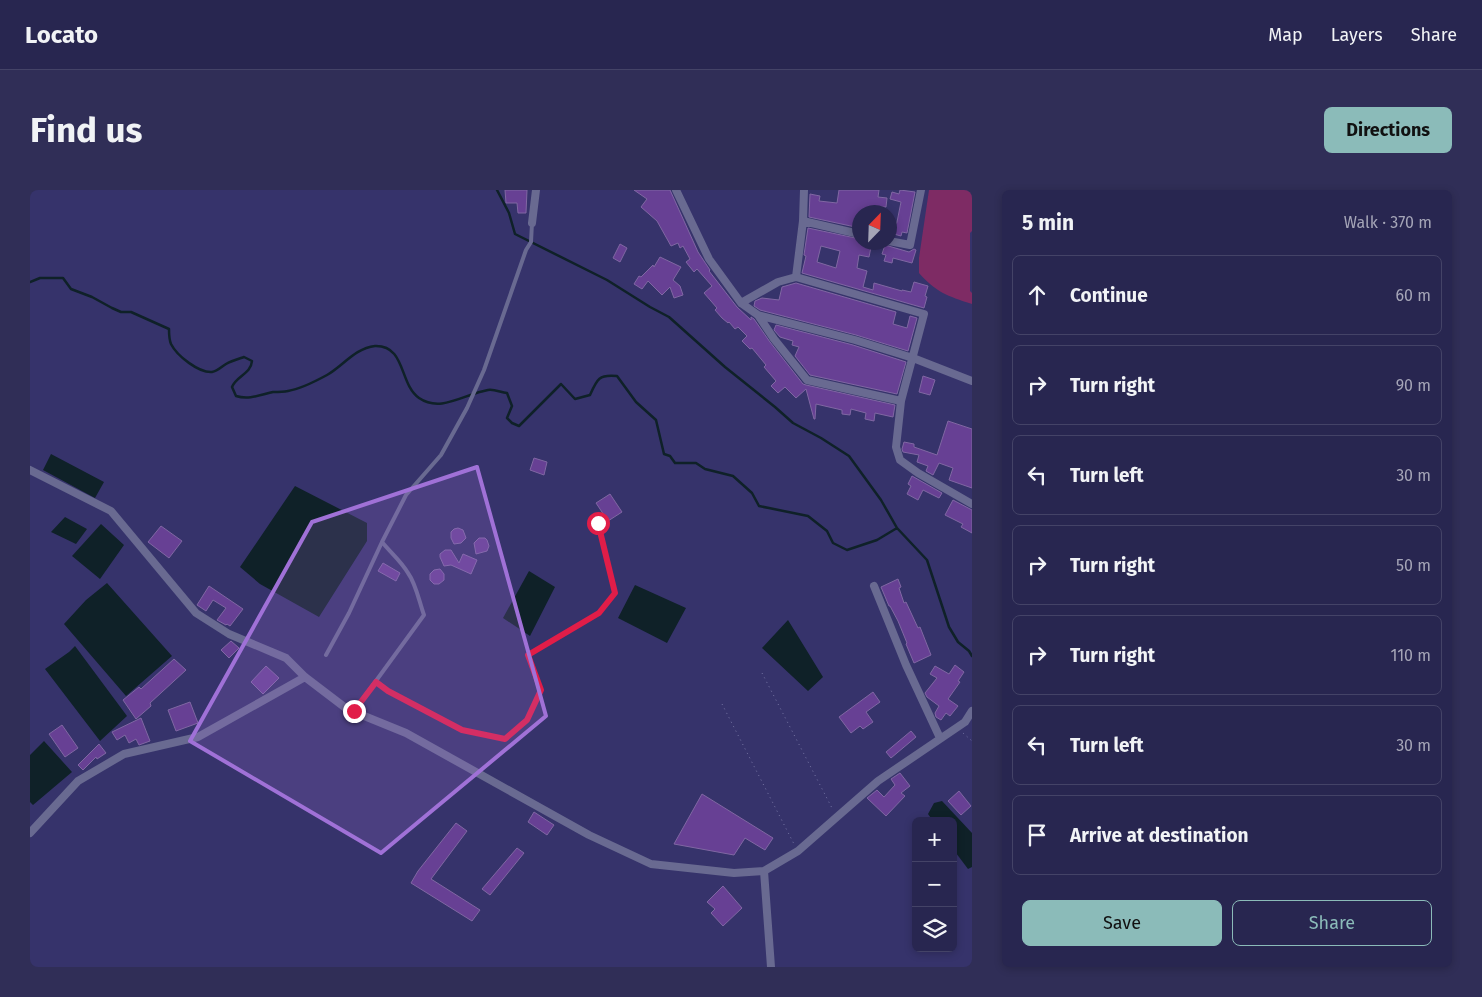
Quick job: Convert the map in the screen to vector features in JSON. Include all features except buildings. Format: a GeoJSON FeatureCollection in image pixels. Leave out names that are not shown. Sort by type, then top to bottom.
{"type":"FeatureCollection","features":[{"type":"Feature","properties":{"kind":"street"},"geometry":{"type":"LineString","coordinates":[[532,223],[536,190]]}},
{"type":"Feature","properties":{"kind":"street"},"geometry":{"type":"LineString","coordinates":[[676,190],[709,259],[741,303],[758,315],[855,340],[913,358],[972,381]]}},
{"type":"Feature","properties":{"kind":"street"},"geometry":{"type":"LineString","coordinates":[[796,277],[804,190]]}},
{"type":"Feature","properties":{"kind":"street"},"geometry":{"type":"LineString","coordinates":[[897,242],[910,245],[921,190]]}},
{"type":"Feature","properties":{"kind":"street"},"geometry":{"type":"LineString","coordinates":[[802,221],[852,232]]}},
{"type":"Feature","properties":{"kind":"street"},"geometry":{"type":"LineString","coordinates":[[741,303],[778,282],[796,277],[924,314],[901,401],[896,447],[900,460],[918,473],[972,504]]}},
{"type":"Feature","properties":{"kind":"street"},"geometry":{"type":"LineString","coordinates":[[758,315],[774,339],[807,380],[901,401]]}},
{"type":"Feature","properties":{"kind":"street"},"geometry":{"type":"LineString","coordinates":[[30,470],[111,511],[196,613],[229,634],[286,658],[305,677],[347,709],[406,733],[589,835],[651,864],[734,872],[764,871],[798,851],[878,781],[965,722],[972,710]]}},
{"type":"Feature","properties":{"kind":"street"},"geometry":{"type":"LineString","coordinates":[[874,586],[906,665],[940,738]]}},
{"type":"Feature","properties":{"kind":"street"},"geometry":{"type":"LineString","coordinates":[[30,833],[78,781],[124,754],[198,737],[305,677]]}},
{"type":"Feature","properties":{"kind":"street"},"geometry":{"type":"LineString","coordinates":[[764,871],[771,967]]}},
{"type":"Feature","properties":{"kind":"lane"},"geometry":{"type":"LineString","coordinates":[[326,655],[406,495],[441,455],[468,408],[484,370],[526,250],[531,242],[532,223]]}},
{"type":"Feature","properties":{"kind":"lane"},"geometry":{"type":"LineString","coordinates":[[376,682],[388,691],[462,730],[505,739],[527,720],[541,690],[528,655],[599,613],[615,593],[598,523]]}},
{"type":"Feature","properties":{"kind":"lane"},"geometry":{"type":"LineString","coordinates":[[354,711],[424,615],[410,575],[398,558],[382,542]]}},
{"type":"Feature","properties":{"kind":"path"},"geometry":{"type":"LineString","coordinates":[[762,673],[837,817]]}},
{"type":"Feature","properties":{"kind":"path"},"geometry":{"type":"LineString","coordinates":[[722,704],[798,851]]}},
{"type":"Feature","properties":{"kind":"path"},"geometry":{"type":"LineString","coordinates":[[958,727],[972,741]]}},
{"type":"Feature","properties":{"kind":"highlighted area"},"geometry":{"type":"Polygon","coordinates":[[[477,467],[546,716],[381,853],[190,741],[312,522],[477,467]]]}},
{"type":"Feature","properties":{"kind":"shaded area"},"geometry":{"type":"Polygon","coordinates":[[[929,190],[972,190],[970,291],[972,293],[972,304],[942,293],[919,273],[919,258],[929,190]]]}},
{"type":"Feature","properties":{"kind":"water"},"geometry":{"type":"Polygon","coordinates":[[[51,454],[104,482],[95,498],[43,470],[51,454]]]}},
{"type":"Feature","properties":{"kind":"water"},"geometry":{"type":"Polygon","coordinates":[[[295,486],[367,523],[367,541],[319,617],[260,584],[240,567],[295,486]]]}},
{"type":"Feature","properties":{"kind":"water"},"geometry":{"type":"Polygon","coordinates":[[[65,517],[87,529],[76,544],[51,532],[65,517]]]}},
{"type":"Feature","properties":{"kind":"water"},"geometry":{"type":"Polygon","coordinates":[[[101,524],[124,545],[100,579],[72,556],[101,524]]]}},
{"type":"Feature","properties":{"kind":"water"},"geometry":{"type":"Polygon","coordinates":[[[529,571],[555,587],[530,636],[503,618],[529,571]]]}},
{"type":"Feature","properties":{"kind":"water"},"geometry":{"type":"Polygon","coordinates":[[[107,583],[172,656],[126,696],[64,624],[86,600],[107,583]]]}},
{"type":"Feature","properties":{"kind":"water"},"geometry":{"type":"Polygon","coordinates":[[[635,585],[686,608],[667,643],[618,618],[635,585]]]}},
{"type":"Feature","properties":{"kind":"water"},"geometry":{"type":"Polygon","coordinates":[[[788,620],[823,677],[808,691],[762,648],[788,620]]]}},
{"type":"Feature","properties":{"kind":"water"},"geometry":{"type":"Polygon","coordinates":[[[75,646],[127,716],[100,741],[45,669],[75,646]]]}},
{"type":"Feature","properties":{"kind":"water"},"geometry":{"type":"Polygon","coordinates":[[[44,741],[72,772],[33,805],[30,802],[30,755],[44,741]]]}},
{"type":"Feature","properties":{"kind":"water"},"geometry":{"type":"Polygon","coordinates":[[[942,801],[957,817],[930,817],[928,814],[934,803],[942,801]]]}},
{"type":"Feature","properties":{"kind":"water"},"geometry":{"type":"Polygon","coordinates":[[[957,817],[972,833],[972,867],[968,869],[957,854],[957,817]]]}},
{"type":"Feature","properties":{"kind":"waterway"},"geometry":{"type":"LineString","coordinates":[[497,190],[509,213],[515,234],[607,280],[669,317],[725,367],[793,423],[849,456],[881,500],[897,528],[927,560],[949,627],[958,642],[972,656]]}},
{"type":"Feature","properties":{"kind":"waterway"},"geometry":{"type":"LineString","coordinates":[[30,282],[40,278],[63,278],[71,289],[92,297],[121,312],[131,312],[169,329],[170,340],[174,349],[189,363],[201,370],[212,372],[244,357],[252,361],[249,369],[232,387],[236,396],[241,397],[259,396],[303,387],[327,375],[361,350],[375,346],[385,347],[397,358],[408,384],[419,398],[436,404],[453,401],[488,390],[507,393],[512,406],[507,418],[519,426],[561,384],[575,399],[590,395],[597,381],[602,377],[617,376],[636,402],[656,420],[664,454],[670,456],[675,463],[696,463],[705,469],[733,476],[752,493],[759,506],[808,516],[827,531],[833,543],[847,550],[877,540],[897,528]]}},
{"type":"Feature","properties":{"kind":"route"},"geometry":{"type":"LineString","coordinates":[[354,711],[376,682],[388,691],[462,730],[505,739],[527,720],[541,690],[528,655],[599,613],[615,593],[598,523]]}}]}
